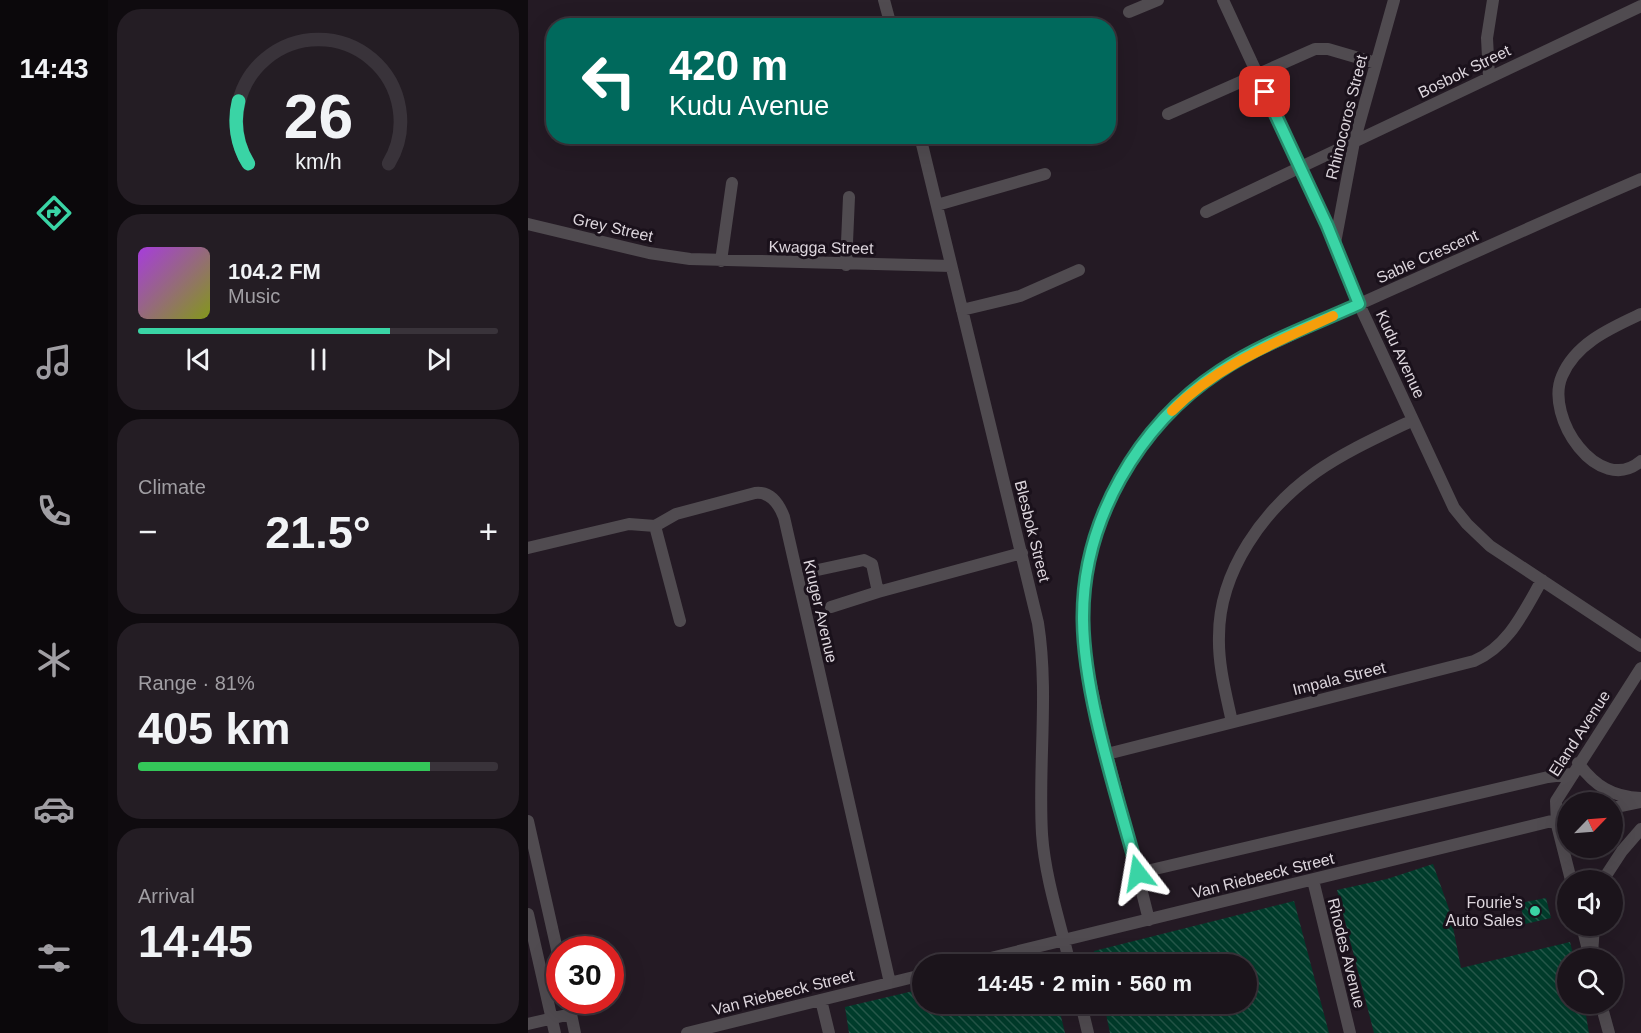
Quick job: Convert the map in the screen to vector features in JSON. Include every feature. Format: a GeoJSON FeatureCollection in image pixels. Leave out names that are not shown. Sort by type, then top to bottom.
{"type":"FeatureCollection","features":[{"type":"Feature","properties":{"kind":"street"},"geometry":{"type":"LineString","coordinates":[[884,0],[889,18]]}},
{"type":"Feature","properties":{"kind":"street"},"geometry":{"type":"LineString","coordinates":[[1129,12],[1158,0]]}},
{"type":"Feature","properties":{"kind":"street","name":"Kudu Avenue"},"geometry":{"type":"LineString","coordinates":[[1223,0],[1301,167],[1359,304],[1447,497],[1461,517],[1490,546],[1641,646]]}},
{"type":"Feature","properties":{"kind":"street","name":"Rhinocoros Street"},"geometry":{"type":"LineString","coordinates":[[1335,243],[1354,142],[1394,0]]}},
{"type":"Feature","properties":{"kind":"street"},"geometry":{"type":"LineString","coordinates":[[1489,77],[1487,38],[1493,0]]}},
{"type":"Feature","properties":{"kind":"street","name":"Bosbok Street"},"geometry":{"type":"LineString","coordinates":[[1206,212],[1641,6]]}},
{"type":"Feature","properties":{"kind":"street"},"geometry":{"type":"LineString","coordinates":[[1168,114],[1257,73],[1322,48],[1376,63]]}},
{"type":"Feature","properties":{"kind":"street","name":"Blesbok Street"},"geometry":{"type":"LineString","coordinates":[[922,144],[1022,553],[1040,638],[1043,689],[1042,838],[1067,954]]}},
{"type":"Feature","properties":{"kind":"street"},"geometry":{"type":"LineString","coordinates":[[938,205],[1045,174]]}},
{"type":"Feature","properties":{"kind":"street","name":"Sable Crescent"},"geometry":{"type":"LineString","coordinates":[[1149,920],[1107,754],[1086,652],[1084,598],[1097,531],[1124,471],[1170,412],[1213,376],[1238,360],[1641,179]]}},
{"type":"Feature","properties":{"kind":"street"},"geometry":{"type":"LineString","coordinates":[[721,261],[732,183]]}},
{"type":"Feature","properties":{"kind":"street"},"geometry":{"type":"LineString","coordinates":[[846,264],[849,197]]}},
{"type":"Feature","properties":{"kind":"street","name":"Grey Street"},"geometry":{"type":"LineString","coordinates":[[528,224],[649,253],[690,259]]}},
{"type":"Feature","properties":{"kind":"street","name":"Kwagga Street"},"geometry":{"type":"LineString","coordinates":[[690,259],[951,266]]}},
{"type":"Feature","properties":{"kind":"street"},"geometry":{"type":"LineString","coordinates":[[962,310],[1020,296],[1079,270]]}},
{"type":"Feature","properties":{"kind":"street"},"geometry":{"type":"LineString","coordinates":[[1641,314],[1602,333],[1581,350],[1563,375],[1558,403],[1570,437],[1597,462],[1622,470],[1631,468],[1641,461]]}},
{"type":"Feature","properties":{"kind":"street"},"geometry":{"type":"LineString","coordinates":[[1232,722],[1221,662],[1220,615],[1229,582],[1245,548],[1278,505],[1317,471],[1413,420]]}},
{"type":"Feature","properties":{"kind":"street","name":"Kruger Avenue"},"geometry":{"type":"LineString","coordinates":[[528,548],[629,524],[655,526],[676,514],[758,492],[771,496],[781,510],[890,983]]}},
{"type":"Feature","properties":{"kind":"street"},"geometry":{"type":"LineString","coordinates":[[655,526],[680,621]]}},
{"type":"Feature","properties":{"kind":"street"},"geometry":{"type":"LineString","coordinates":[[831,607],[1022,553]]}},
{"type":"Feature","properties":{"kind":"street"},"geometry":{"type":"LineString","coordinates":[[813,571],[864,560],[872,564],[878,592]]}},
{"type":"Feature","properties":{"kind":"street","name":"Impala Street"},"geometry":{"type":"LineString","coordinates":[[1107,754],[1483,657],[1506,638],[1542,580]]}},
{"type":"Feature","properties":{"kind":"street","name":"Eland Avenue"},"geometry":{"type":"LineString","coordinates":[[1561,792],[1641,668]]}},
{"type":"Feature","properties":{"kind":"street"},"geometry":{"type":"LineString","coordinates":[[1578,764],[1600,788],[1641,800]]}},
{"type":"Feature","properties":{"kind":"street","name":"Van Riebeeck Street"},"geometry":{"type":"LineString","coordinates":[[1138,873],[1536,780],[1571,774]]}},
{"type":"Feature","properties":{"kind":"street"},"geometry":{"type":"LineString","coordinates":[[1623,805],[1641,800]]}},
{"type":"Feature","properties":{"kind":"street","name":"Van Riebeeck Street"},"geometry":{"type":"LineString","coordinates":[[1009,954],[1557,819]]}},
{"type":"Feature","properties":{"kind":"street"},"geometry":{"type":"LineString","coordinates":[[528,821],[554,936]]}},
{"type":"Feature","properties":{"kind":"street"},"geometry":{"type":"LineString","coordinates":[[1609,870],[1622,850],[1641,829]]}},
{"type":"Feature","properties":{"kind":"street","name":"Rhodes Avenue"},"geometry":{"type":"LineString","coordinates":[[1313,880],[1350,1033]]}},
{"type":"Feature","properties":{"kind":"street"},"geometry":{"type":"LineString","coordinates":[[528,914],[555,1033]]}},
{"type":"Feature","properties":{"kind":"street","name":"Van Riebeeck Street"},"geometry":{"type":"LineString","coordinates":[[687,1033],[912,978]]}},
{"type":"Feature","properties":{"kind":"street"},"geometry":{"type":"LineString","coordinates":[[821,1000],[829,1033]]}},
{"type":"Feature","properties":{"kind":"street"},"geometry":{"type":"LineString","coordinates":[[528,1024],[571,1014],[575,1033]]}},
{"type":"Feature","properties":{"kind":"street"},"geometry":{"type":"LineString","coordinates":[[1083,1014],[1088,1033]]}},
{"type":"Feature","properties":{"kind":"street"},"geometry":{"type":"LineString","coordinates":[[1604,1014],[1609,1033]]}},
{"type":"Feature","properties":{"kind":"building"},"geometry":{"type":"Polygon","coordinates":[[[1433,864],[1450,912],[1461,968],[1570,942],[1572,948],[1557,948],[1557,1014],[1586,1014],[1589,1033],[1374,1033],[1337,890],[1387,879],[1433,864]]]}},
{"type":"Feature","properties":{"kind":"building","name":"Fourie's Auto Sales"},"geometry":{"type":"Polygon","coordinates":[[[1546,898],[1551,918],[1525,924],[1520,903],[1546,898]]]}},
{"type":"Feature","properties":{"kind":"building"},"geometry":{"type":"Polygon","coordinates":[[[1294,901],[1329,1033],[1110,1033],[1106,1014],[1257,1014],[1257,954],[1094,954],[1094,951],[1294,901]]]}},
{"type":"Feature","properties":{"kind":"building"},"geometry":{"type":"Polygon","coordinates":[[[912,991],[912,1014],[1060,1014],[1065,1033],[849,1033],[845,1007],[912,991]]]}},
{"type":"Feature","properties":{"kind":"slow traffic"},"geometry":{"type":"LineString","coordinates":[[1172,411],[1204,382],[1228,365],[1333,316]]}},
{"type":"Feature","properties":{"kind":"place","name":"Fourie's Auto Sales"},"geometry":{"type":"Point","coordinates":[1535,911]}},
{"type":"Feature","properties":{"kind":"route"},"geometry":{"type":"LineString","coordinates":[[1138,873],[1097,712],[1086,652],[1083,619],[1085,589],[1094,541],[1101,520],[1124,471],[1139,449],[1170,412],[1196,388],[1238,360],[1359,304],[1335,243],[1265,92]]}}]}
